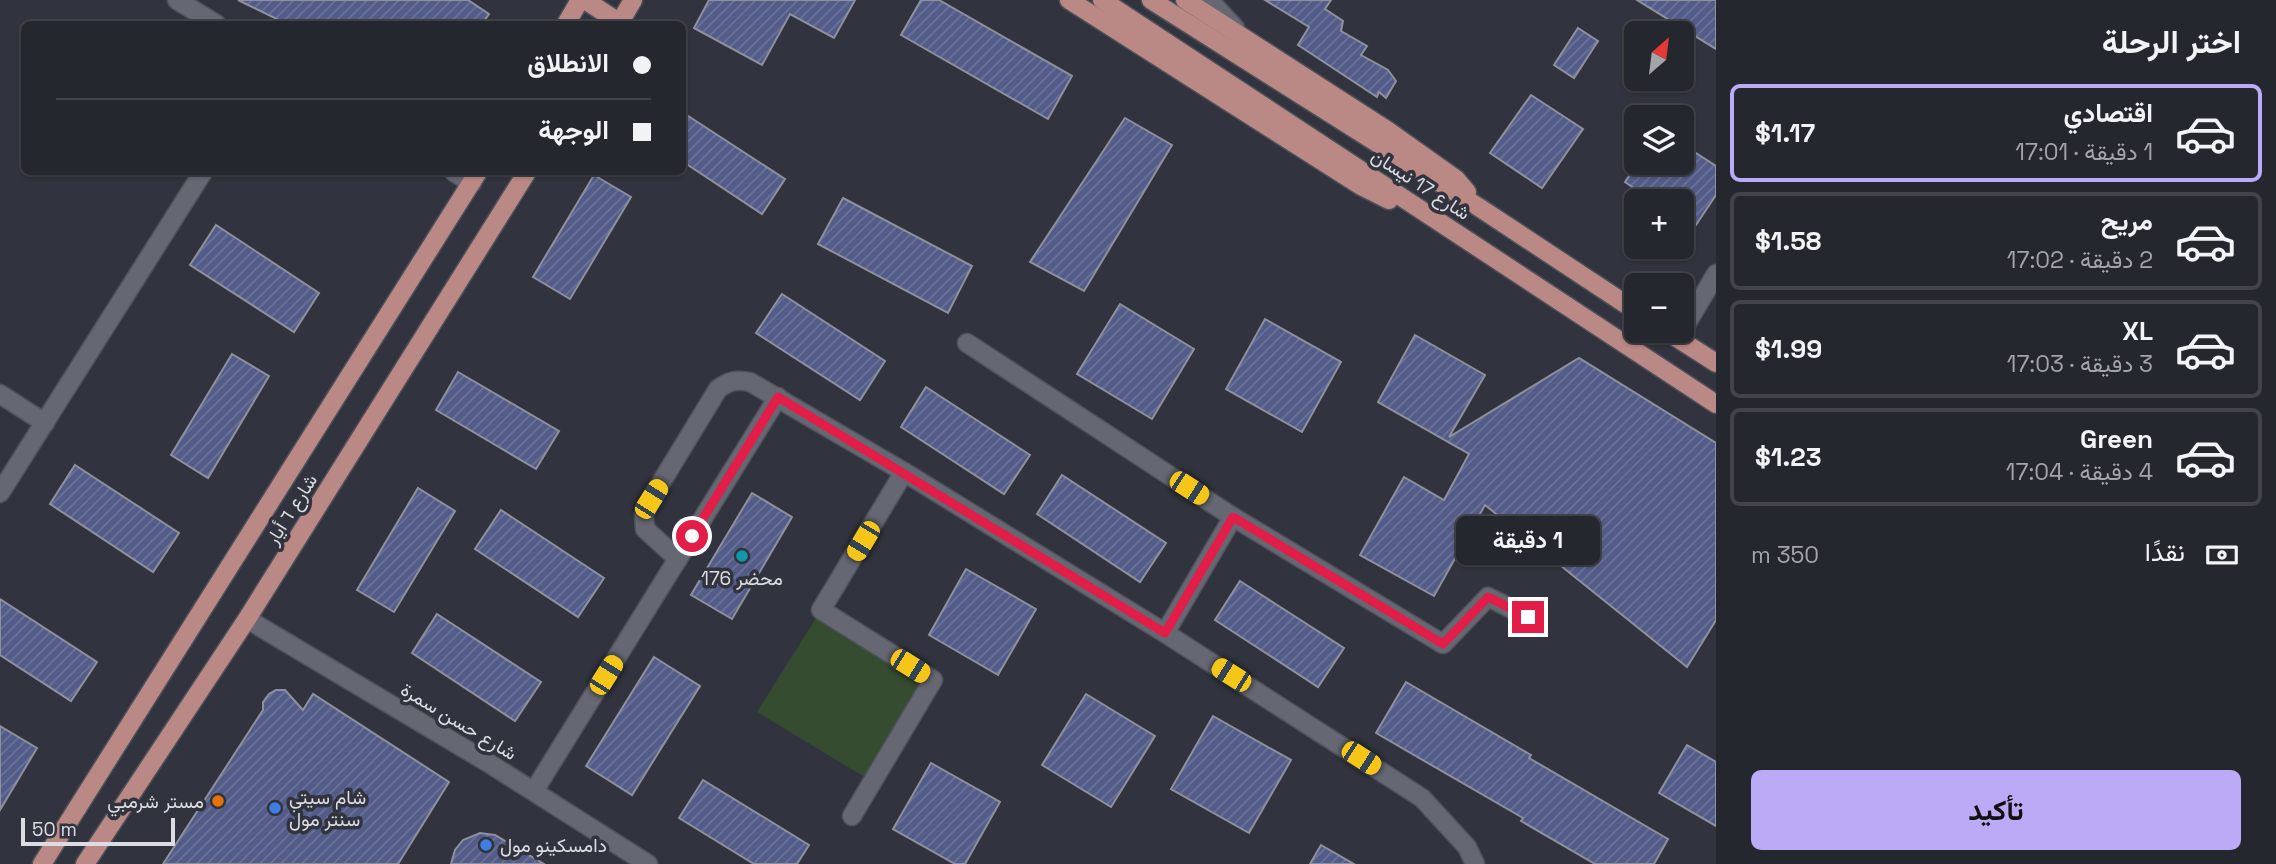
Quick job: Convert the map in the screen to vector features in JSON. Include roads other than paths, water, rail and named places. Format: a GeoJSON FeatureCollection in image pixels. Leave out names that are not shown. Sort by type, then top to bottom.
{"type":"FeatureCollection","features":[{"type":"Feature","properties":{"kind":"main road"},"geometry":{"type":"LineString","coordinates":[[568,21],[582,0],[614,21]]}},
{"type":"Feature","properties":{"kind":"main road"},"geometry":{"type":"LineString","coordinates":[[621,21],[633,0]]}},
{"type":"Feature","properties":{"kind":"main road"},"geometry":{"type":"LineString","coordinates":[[1069,0],[1361,186],[1462,236]]}},
{"type":"Feature","properties":{"kind":"main road","name":"شارع 17 نيسان"},"geometry":{"type":"LineString","coordinates":[[1102,0],[1716,404]]}},
{"type":"Feature","properties":{"kind":"main road","name":"شارع 17 نيسان"},"geometry":{"type":"LineString","coordinates":[[1151,0],[1480,208],[1624,303]]}},
{"type":"Feature","properties":{"kind":"main road"},"geometry":{"type":"LineString","coordinates":[[1185,0],[1387,130],[1456,179],[1480,208]]}},
{"type":"Feature","properties":{"kind":"main road","name":"شارع ٦ أيار"},"geometry":{"type":"LineString","coordinates":[[85,864],[247,619],[525,175]]}},
{"type":"Feature","properties":{"kind":"main road","name":"شارع ٦ أيار"},"geometry":{"type":"LineString","coordinates":[[42,864],[475,177]]}},
{"type":"Feature","properties":{"kind":"main road"},"geometry":{"type":"LineString","coordinates":[[1685,343],[1716,363]]}},
{"type":"Feature","properties":{"kind":"street"},"geometry":{"type":"LineString","coordinates":[[177,0],[211,21]]}},
{"type":"Feature","properties":{"kind":"street"},"geometry":{"type":"LineString","coordinates":[[1209,0],[1250,44]]}},
{"type":"Feature","properties":{"kind":"street"},"geometry":{"type":"LineString","coordinates":[[0,493],[201,175]]}},
{"type":"Feature","properties":{"kind":"street"},"geometry":{"type":"LineString","coordinates":[[1694,304],[1716,274]]}},
{"type":"Feature","properties":{"kind":"street"},"geometry":{"type":"LineString","coordinates":[[967,344],[1233,517],[1443,644],[1488,597],[1528,617]]}},
{"type":"Feature","properties":{"kind":"street"},"geometry":{"type":"LineString","coordinates":[[678,559],[645,529],[644,515],[718,389],[728,382],[750,382],[904,472],[1165,633],[1422,798],[1465,855],[1475,864]]}},
{"type":"Feature","properties":{"kind":"street"},"geometry":{"type":"LineString","coordinates":[[0,394],[45,423]]}},
{"type":"Feature","properties":{"kind":"street"},"geometry":{"type":"LineString","coordinates":[[534,791],[778,397]]}},
{"type":"Feature","properties":{"kind":"street"},"geometry":{"type":"LineString","coordinates":[[852,816],[933,680],[821,611],[904,472]]}},
{"type":"Feature","properties":{"kind":"street"},"geometry":{"type":"LineString","coordinates":[[1165,633],[1233,517]]}},
{"type":"Feature","properties":{"kind":"street","name":"شارع حسن سمرة"},"geometry":{"type":"LineString","coordinates":[[247,619],[534,791],[648,864]]}},
{"type":"Feature","properties":{"kind":"place","name":"محضر 176"},"geometry":{"type":"Point","coordinates":[742,556]}},
{"type":"Feature","properties":{"kind":"place","name":"مستر شرمبي"},"geometry":{"type":"Point","coordinates":[218,801]}},
{"type":"Feature","properties":{"kind":"place","name":"شام سيتي سنتر مول"},"geometry":{"type":"Point","coordinates":[275,808]}},
{"type":"Feature","properties":{"kind":"place","name":"دامسكينو مول"},"geometry":{"type":"Point","coordinates":[486,845]}}]}
